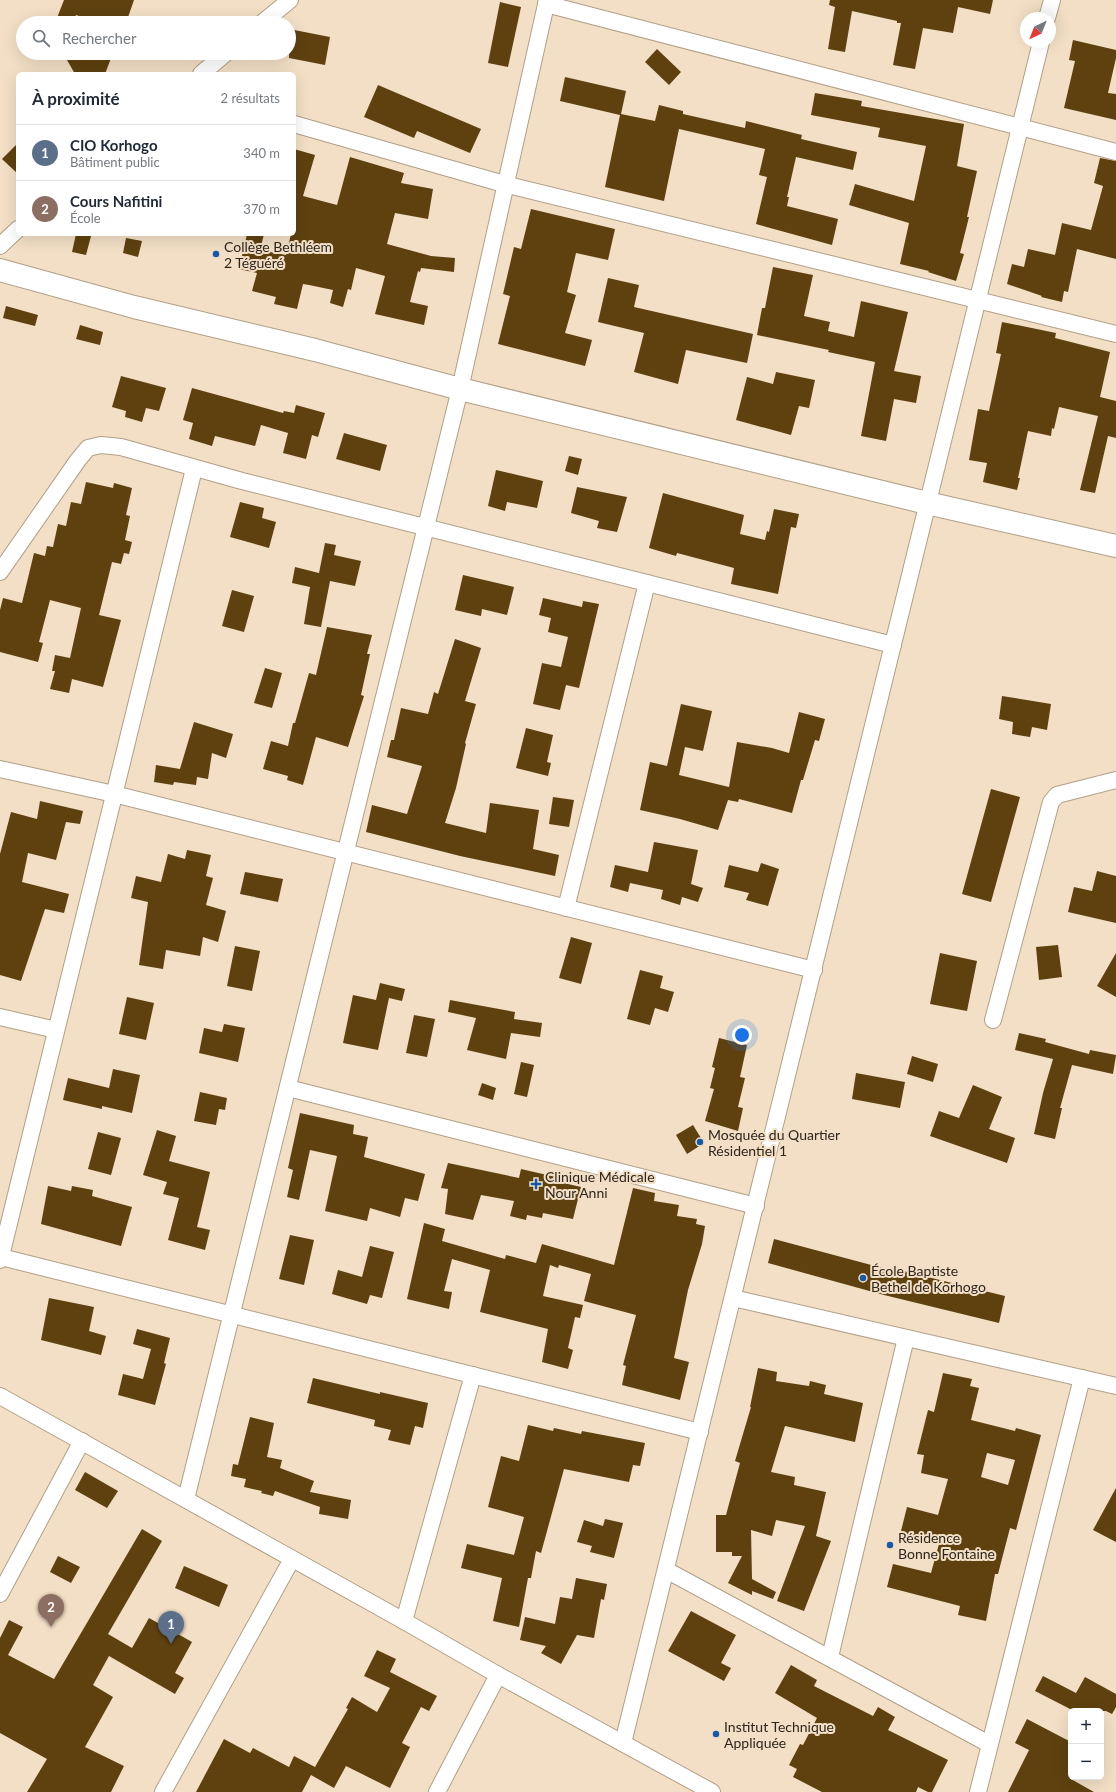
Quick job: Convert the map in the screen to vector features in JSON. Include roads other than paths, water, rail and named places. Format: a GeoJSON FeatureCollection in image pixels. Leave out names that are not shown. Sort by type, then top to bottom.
{"type":"FeatureCollection","features":[{"type":"Feature","properties":{"kind":"street"},"geometry":{"type":"LineString","coordinates":[[271,16],[290,0]]}},
{"type":"Feature","properties":{"kind":"street"},"geometry":{"type":"LineString","coordinates":[[1049,12],[1052,0]]}},
{"type":"Feature","properties":{"kind":"street"},"geometry":{"type":"LineString","coordinates":[[186,1499],[233,1315],[460,388],[504,184],[546,2],[1020,128],[1116,152]]}},
{"type":"Feature","properties":{"kind":"street"},"geometry":{"type":"LineString","coordinates":[[623,1743],[1040,48]]}},
{"type":"Feature","properties":{"kind":"street"},"geometry":{"type":"LineString","coordinates":[[203,72],[218,60]]}},
{"type":"Feature","properties":{"kind":"street"},"geometry":{"type":"LineString","coordinates":[[296,125],[504,184],[1116,334]]}},
{"type":"Feature","properties":{"kind":"street"},"geometry":{"type":"LineString","coordinates":[[0,246],[16,231]]}},
{"type":"Feature","properties":{"kind":"street"},"geometry":{"type":"LineString","coordinates":[[0,270],[134,307],[315,350],[460,388],[927,503],[1116,546]]}},
{"type":"Feature","properties":{"kind":"street"},"geometry":{"type":"LineString","coordinates":[[0,572],[78,460],[88,448],[101,445],[121,447],[194,469],[893,645]]}},
{"type":"Feature","properties":{"kind":"street"},"geometry":{"type":"LineString","coordinates":[[194,469],[0,1258],[700,1432]]}},
{"type":"Feature","properties":{"kind":"street"},"geometry":{"type":"LineString","coordinates":[[566,908],[647,583]]}},
{"type":"Feature","properties":{"kind":"street"},"geometry":{"type":"LineString","coordinates":[[0,769],[114,794],[814,970]]}},
{"type":"Feature","properties":{"kind":"street"},"geometry":{"type":"LineString","coordinates":[[992,1020],[1006,973],[1046,815],[1051,802],[1056,795],[1116,780]]}},
{"type":"Feature","properties":{"kind":"street"},"geometry":{"type":"LineString","coordinates":[[0,1017],[56,1030]]}},
{"type":"Feature","properties":{"kind":"street"},"geometry":{"type":"LineString","coordinates":[[288,1088],[756,1206]]}},
{"type":"Feature","properties":{"kind":"street"},"geometry":{"type":"LineString","coordinates":[[733,1298],[1116,1386]]}},
{"type":"Feature","properties":{"kind":"street"},"geometry":{"type":"LineString","coordinates":[[830,1657],[906,1338]]}},
{"type":"Feature","properties":{"kind":"street"},"geometry":{"type":"LineString","coordinates":[[404,1621],[473,1375]]}},
{"type":"Feature","properties":{"kind":"street"},"geometry":{"type":"LineString","coordinates":[[978,1792],[1082,1378]]}},
{"type":"Feature","properties":{"kind":"street"},"geometry":{"type":"LineString","coordinates":[[0,1396],[498,1675],[623,1743],[695,1788],[712,1792]]}},
{"type":"Feature","properties":{"kind":"street"},"geometry":{"type":"LineString","coordinates":[[0,1594],[82,1441]]}},
{"type":"Feature","properties":{"kind":"street"},"geometry":{"type":"LineString","coordinates":[[163,1792],[292,1559]]}},
{"type":"Feature","properties":{"kind":"street"},"geometry":{"type":"LineString","coordinates":[[666,1570],[989,1744]]}},
{"type":"Feature","properties":{"kind":"street"},"geometry":{"type":"LineString","coordinates":[[437,1792],[498,1675]]}},
{"type":"Feature","properties":{"kind":"place","name":"Collège Bethléem 2 Téguéré"},"geometry":{"type":"Point","coordinates":[216,254]}},
{"type":"Feature","properties":{"kind":"place","name":"Mosquée du Quartier Résidentiel 1"},"geometry":{"type":"Point","coordinates":[700,1142]}},
{"type":"Feature","properties":{"kind":"place","name":"Clinique Médicale Nour Anni"},"geometry":{"type":"Point","coordinates":[536,1184]}},
{"type":"Feature","properties":{"kind":"place","name":"École Baptiste Bethel de Korhogo"},"geometry":{"type":"Point","coordinates":[863,1278]}},
{"type":"Feature","properties":{"kind":"place","name":"Résidence Bonne Fontaine"},"geometry":{"type":"Point","coordinates":[890,1545]}},
{"type":"Feature","properties":{"kind":"place","name":"Cours Nafitini"},"geometry":{"type":"Point","coordinates":[51,1627]}},
{"type":"Feature","properties":{"kind":"place","name":"CIO Korhogo"},"geometry":{"type":"Point","coordinates":[171,1644]}},
{"type":"Feature","properties":{"kind":"place","name":"Institut Technique Appliquée"},"geometry":{"type":"Point","coordinates":[716,1734]}}]}
